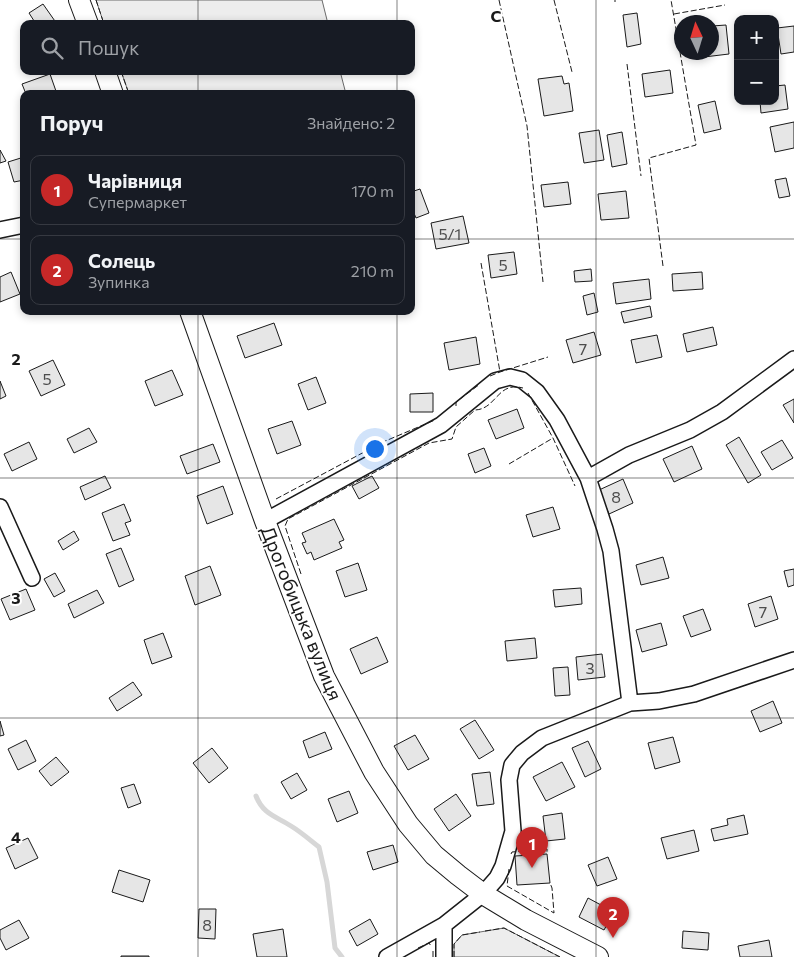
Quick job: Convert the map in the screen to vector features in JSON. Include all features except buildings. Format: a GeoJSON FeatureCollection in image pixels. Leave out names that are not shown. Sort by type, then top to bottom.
{"type":"FeatureCollection","features":[{"type":"Feature","properties":{"kind":"street"},"geometry":{"type":"LineString","coordinates":[[79,0],[86,20]]}},
{"type":"Feature","properties":{"kind":"street"},"geometry":{"type":"LineString","coordinates":[[106,75],[112,90]]}},
{"type":"Feature","properties":{"kind":"street"},"geometry":{"type":"LineString","coordinates":[[0,230],[20,226]]}},
{"type":"Feature","properties":{"kind":"street","name":"Дрогобицька вулиця"},"geometry":{"type":"LineString","coordinates":[[191,315],[265,521],[324,676],[374,772],[408,824],[434,855],[483,894],[526,920],[598,957]]}},
{"type":"Feature","properties":{"kind":"street"},"geometry":{"type":"LineString","coordinates":[[588,478],[629,455],[690,430],[722,412],[794,359]]}},
{"type":"Feature","properties":{"kind":"street"},"geometry":{"type":"LineString","coordinates":[[265,521],[441,426],[495,381],[510,377],[522,380],[537,392],[557,420],[588,478],[611,551],[630,703]]}},
{"type":"Feature","properties":{"kind":"street"},"geometry":{"type":"LineString","coordinates":[[0,507],[32,578]]}},
{"type":"Feature","properties":{"kind":"street"},"geometry":{"type":"LineString","coordinates":[[387,957],[444,925],[483,894],[497,878],[503,866],[512,831],[509,780],[512,765],[522,753],[542,738],[630,703],[659,702],[694,694],[794,660]]}},
{"type":"Feature","properties":{"kind":"street"},"geometry":{"type":"LineString","coordinates":[[444,925],[444,957]]}},
{"type":"Feature","properties":{"kind":"shaded area"},"geometry":{"type":"Polygon","coordinates":[[[96,0],[322,0],[327,20],[103,20],[96,0]]]}},
{"type":"Feature","properties":{"kind":"shaded area"},"geometry":{"type":"Polygon","coordinates":[[[122,75],[341,75],[345,90],[128,90],[122,75]]]}},
{"type":"Feature","properties":{"kind":"shaded area"},"geometry":{"type":"Polygon","coordinates":[[[504,928],[560,957],[454,957],[454,944],[462,935],[504,928]]]}},
{"type":"Feature","properties":{"kind":"waterway"},"geometry":{"type":"LineString","coordinates":[[256,796],[266,811],[295,828],[319,847],[327,882],[335,948],[342,957]]}},
{"type":"Feature","properties":{"kind":"fence"},"geometry":{"type":"LineString","coordinates":[[96,0],[103,20]]}},
{"type":"Feature","properties":{"kind":"fence"},"geometry":{"type":"LineString","coordinates":[[499,0],[527,126],[543,282]]}},
{"type":"Feature","properties":{"kind":"fence"},"geometry":{"type":"LineString","coordinates":[[554,0],[572,72]]}},
{"type":"Feature","properties":{"kind":"fence"},"geometry":{"type":"LineString","coordinates":[[663,266],[649,158],[696,145],[671,0]]}},
{"type":"Feature","properties":{"kind":"fence"},"geometry":{"type":"LineString","coordinates":[[674,14],[725,5]]}},
{"type":"Feature","properties":{"kind":"fence"},"geometry":{"type":"LineString","coordinates":[[627,64],[641,176]]}},
{"type":"Feature","properties":{"kind":"fence"},"geometry":{"type":"LineString","coordinates":[[122,75],[128,90]]}},
{"type":"Feature","properties":{"kind":"fence"},"geometry":{"type":"LineString","coordinates":[[481,263],[500,372]]}},
{"type":"Feature","properties":{"kind":"fence"},"geometry":{"type":"LineString","coordinates":[[490,376],[548,357]]}},
{"type":"Feature","properties":{"kind":"fence"},"geometry":{"type":"LineString","coordinates":[[456,406],[456,402],[480,384]]}},
{"type":"Feature","properties":{"kind":"fence"},"geometry":{"type":"LineString","coordinates":[[301,574],[285,526],[288,519],[429,443],[452,439],[456,427],[475,410],[488,405],[508,388],[523,388]]}},
{"type":"Feature","properties":{"kind":"fence"},"geometry":{"type":"LineString","coordinates":[[528,393],[553,438],[575,486]]}},
{"type":"Feature","properties":{"kind":"fence"},"geometry":{"type":"LineString","coordinates":[[276,499],[383,442],[435,420]]}},
{"type":"Feature","properties":{"kind":"fence"},"geometry":{"type":"LineString","coordinates":[[509,464],[553,438]]}},
{"type":"Feature","properties":{"kind":"fence"},"geometry":{"type":"LineString","coordinates":[[511,854],[512,852],[547,849],[547,854]]}},
{"type":"Feature","properties":{"kind":"fence"},"geometry":{"type":"LineString","coordinates":[[509,869],[507,886],[554,913],[550,883]]}},
{"type":"Feature","properties":{"kind":"fence"},"geometry":{"type":"LineString","coordinates":[[485,931],[504,928],[560,957]]}},
{"type":"Feature","properties":{"kind":"fence"},"geometry":{"type":"LineString","coordinates":[[454,957],[454,944],[462,935],[480,932]]}},
{"type":"Feature","properties":{"kind":"fence"},"geometry":{"type":"LineString","coordinates":[[418,948],[429,943],[431,946]]}},
{"type":"Feature","properties":{"kind":"fence"},"geometry":{"type":"LineString","coordinates":[[433,949],[433,957]]}},
{"type":"Feature","properties":{"kind":"place","name":"Чарівниця"},"geometry":{"type":"Point","coordinates":[532,868]}},
{"type":"Feature","properties":{"kind":"place","name":"Солець"},"geometry":{"type":"Point","coordinates":[613,938]}}]}
